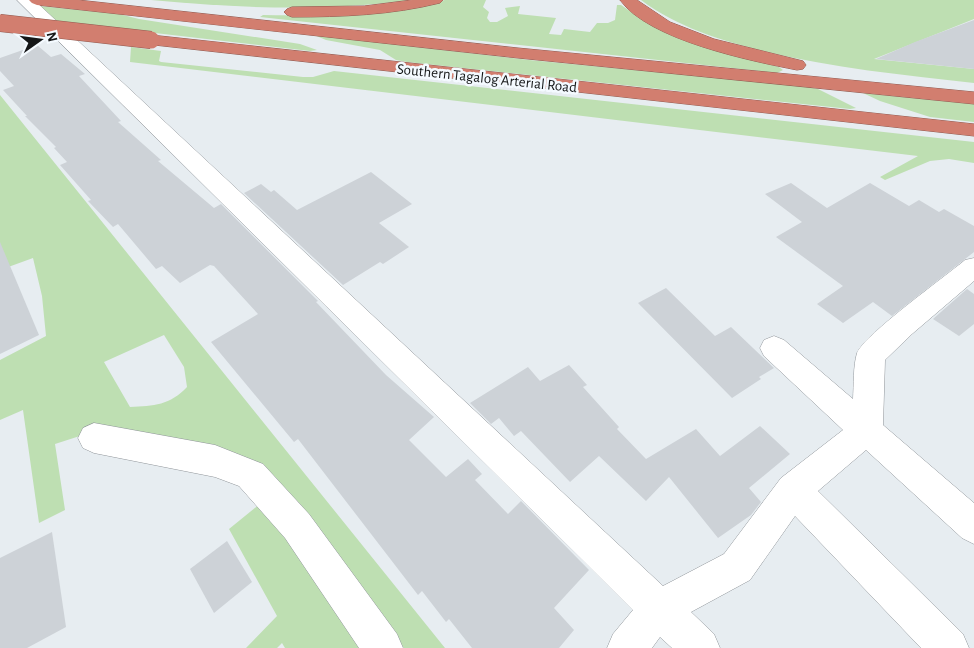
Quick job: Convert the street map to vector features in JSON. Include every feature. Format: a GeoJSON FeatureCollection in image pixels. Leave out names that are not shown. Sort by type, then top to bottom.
{"type":"FeatureCollection","features":[{"type":"Feature","properties":{"kind":"highway","name":"Southern Tagalog Arterial Road"},"geometry":{"type":"LineString","coordinates":[[37,0],[110,5],[518,53],[974,98]]}},
{"type":"Feature","properties":{"kind":"highway"},"geometry":{"type":"LineString","coordinates":[[51,0],[110,5],[327,12],[382,9],[435,0]]}},
{"type":"Feature","properties":{"kind":"highway"},"geometry":{"type":"LineString","coordinates":[[628,0],[655,19],[681,32],[751,54],[862,77],[974,90]]}},
{"type":"Feature","properties":{"kind":"highway","name":"Southern Tagalog Arterial Road"},"geometry":{"type":"LineString","coordinates":[[0,23],[974,130]]}},
{"type":"Feature","properties":{"kind":"street"},"geometry":{"type":"LineString","coordinates":[[25,0],[700,648]]}},
{"type":"Feature","properties":{"kind":"street"},"geometry":{"type":"LineString","coordinates":[[627,648],[658,609],[737,567],[792,490],[867,430],[871,355],[902,326],[972,272]]}},
{"type":"Feature","properties":{"kind":"street"},"geometry":{"type":"LineString","coordinates":[[774,348],[974,526]]}},
{"type":"Feature","properties":{"kind":"street"},"geometry":{"type":"LineString","coordinates":[[94,438],[215,462],[250,475],[298,526],[383,648]]}},
{"type":"Feature","properties":{"kind":"street"},"geometry":{"type":"LineString","coordinates":[[792,490],[948,648]]}},
{"type":"Feature","properties":{"kind":"green space"},"geometry":{"type":"Polygon","coordinates":[[[151,0],[410,0],[378,4],[280,8],[151,0]]]}},
{"type":"Feature","properties":{"kind":"green space"},"geometry":{"type":"Polygon","coordinates":[[[445,0],[486,0],[483,7],[489,12],[487,18],[490,22],[497,22],[508,16],[505,8],[520,6],[518,14],[556,18],[549,34],[561,35],[564,29],[590,32],[597,23],[608,23],[615,20],[617,5],[621,5],[639,17],[713,49],[779,67],[783,70],[777,73],[260,17],[263,15],[309,15],[378,11],[445,0]]]}},
{"type":"Feature","properties":{"kind":"green space"},"geometry":{"type":"Polygon","coordinates":[[[641,0],[974,0],[974,19],[874,59],[974,69],[974,83],[894,74],[763,51],[699,32],[669,18],[641,0]]]}},
{"type":"Feature","properties":{"kind":"green space"},"geometry":{"type":"Polygon","coordinates":[[[40,6],[119,14],[139,19],[300,44],[317,50],[310,51],[52,21],[40,6]]]}},
{"type":"Feature","properties":{"kind":"green space"},"geometry":{"type":"Polygon","coordinates":[[[314,35],[529,60],[805,86],[818,89],[856,108],[850,109],[407,62],[396,60],[380,50],[326,40],[314,35]]]}},
{"type":"Feature","properties":{"kind":"green space"},"geometry":{"type":"Polygon","coordinates":[[[131,47],[161,51],[159,61],[161,62],[303,77],[313,77],[334,71],[974,142],[974,163],[949,159],[930,161],[885,180],[880,177],[918,156],[130,62],[131,47]]]}},
{"type":"Feature","properties":{"kind":"green space"},"geometry":{"type":"Polygon","coordinates":[[[863,93],[974,104],[974,122],[930,117],[880,101],[863,93]]]}},
{"type":"Feature","properties":{"kind":"green space"},"geometry":{"type":"Polygon","coordinates":[[[0,95],[445,648],[404,648],[283,492],[86,434],[55,444],[65,510],[39,523],[23,410],[0,420],[0,360],[46,336],[42,296],[33,258],[0,270],[0,95]],[[164,335],[104,362],[130,407],[161,403],[181,393],[187,387],[184,367],[164,335]]]}},
{"type":"Feature","properties":{"kind":"green space"},"geometry":{"type":"Polygon","coordinates":[[[261,503],[369,648],[285,648],[282,643],[277,648],[246,648],[277,616],[229,529],[261,503]]]}},
{"type":"Feature","properties":{"kind":"building"},"geometry":{"type":"Polygon","coordinates":[[[974,20],[974,69],[876,59],[915,42],[974,20]]]}},
{"type":"Feature","properties":{"kind":"building"},"geometry":{"type":"Polygon","coordinates":[[[37,45],[51,57],[61,54],[85,74],[79,76],[121,121],[118,122],[161,160],[158,161],[214,208],[221,204],[318,301],[316,302],[386,375],[434,417],[409,440],[446,477],[468,459],[482,474],[475,480],[508,514],[521,501],[589,570],[554,608],[574,630],[559,648],[472,648],[449,619],[446,622],[422,591],[418,595],[298,439],[294,442],[211,342],[258,314],[214,266],[210,265],[180,283],[162,266],[156,269],[118,224],[113,227],[88,201],[91,200],[60,165],[67,162],[54,148],[56,147],[25,116],[27,116],[3,90],[14,86],[0,71],[0,58],[37,45]]]}},
{"type":"Feature","properties":{"kind":"building"},"geometry":{"type":"Polygon","coordinates":[[[371,172],[412,204],[379,223],[409,247],[383,264],[380,262],[343,285],[244,193],[261,184],[271,192],[274,190],[297,210],[371,172]]]}},
{"type":"Feature","properties":{"kind":"building"},"geometry":{"type":"Polygon","coordinates":[[[791,183],[827,208],[870,183],[909,206],[919,200],[939,212],[944,209],[974,226],[974,252],[892,316],[873,302],[843,323],[817,304],[843,286],[776,237],[802,222],[765,194],[791,183]]]}},
{"type":"Feature","properties":{"kind":"building"},"geometry":{"type":"Polygon","coordinates":[[[0,242],[39,335],[0,354],[0,242]]]}},
{"type":"Feature","properties":{"kind":"building"},"geometry":{"type":"Polygon","coordinates":[[[666,288],[715,336],[731,327],[774,368],[732,398],[638,303],[666,288]]]}},
{"type":"Feature","properties":{"kind":"building"},"geometry":{"type":"Polygon","coordinates":[[[967,289],[974,294],[974,324],[959,336],[933,319],[967,289]]]}},
{"type":"Feature","properties":{"kind":"building"},"geometry":{"type":"Polygon","coordinates":[[[569,365],[587,385],[583,387],[619,427],[617,429],[646,459],[696,429],[720,456],[760,426],[790,454],[749,488],[761,502],[751,515],[718,538],[669,477],[646,501],[599,456],[570,482],[521,431],[514,436],[499,418],[491,424],[470,403],[528,367],[540,381],[569,365]]]}},
{"type":"Feature","properties":{"kind":"building"},"geometry":{"type":"Polygon","coordinates":[[[52,532],[66,627],[27,648],[0,648],[0,558],[52,532]]]}},
{"type":"Feature","properties":{"kind":"building"},"geometry":{"type":"Polygon","coordinates":[[[227,541],[252,582],[214,613],[190,569],[227,541]]]}}]}
